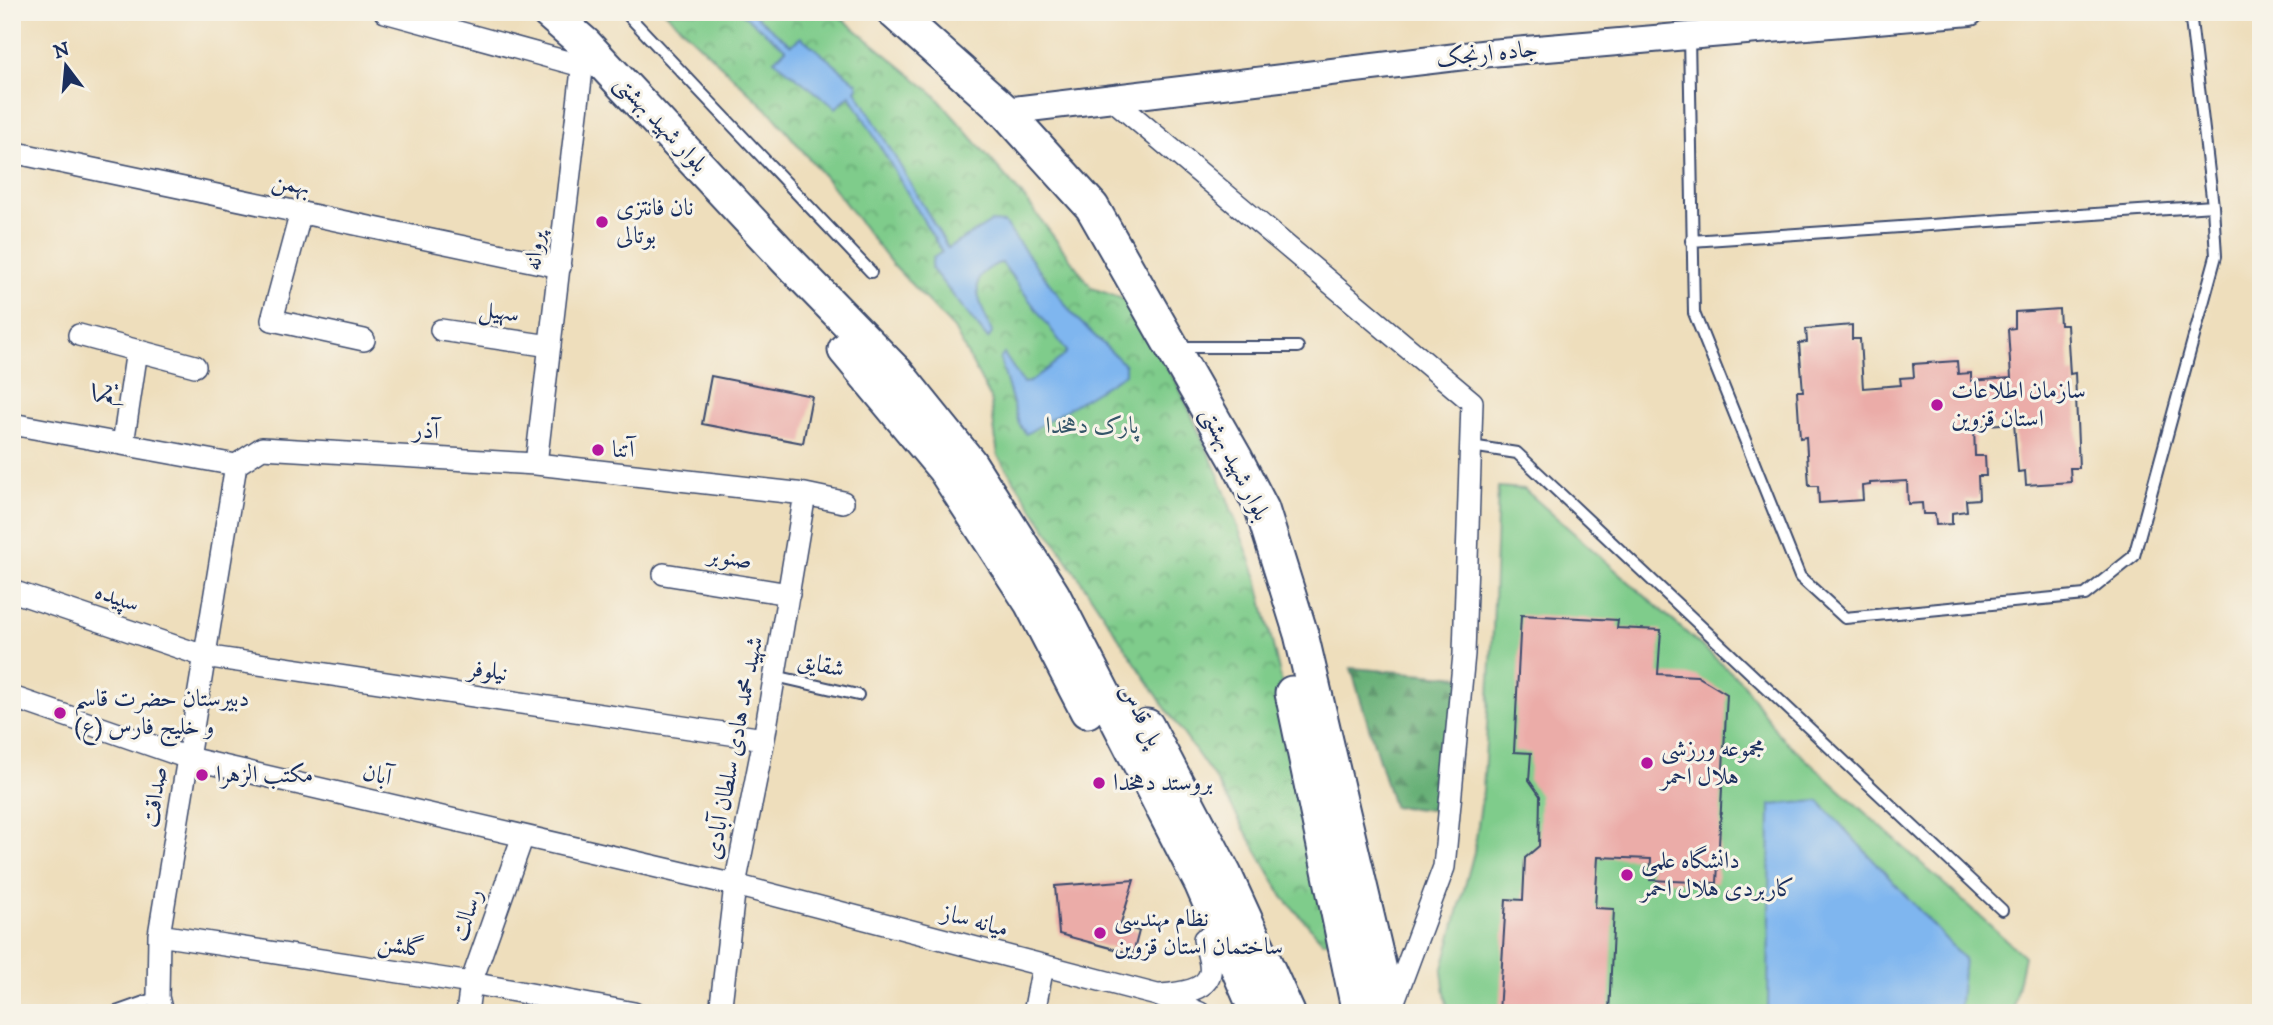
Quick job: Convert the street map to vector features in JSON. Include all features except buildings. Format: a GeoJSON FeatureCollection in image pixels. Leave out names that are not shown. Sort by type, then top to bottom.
{"type":"FeatureCollection","features":[{"type":"Feature","properties":{"kind":"main road","name":"بلوار شهید بهشتی"},"geometry":{"type":"LineString","coordinates":[[548,12],[584,55],[772,255],[944,468],[1024,592],[1204,939],[1232,1013]]}},
{"type":"Feature","properties":{"kind":"main road","name":"بلوار شهید بهشتی"},"geometry":{"type":"LineString","coordinates":[[894,12],[1005,111],[1092,207],[1237,459],[1262,509],[1301,634],[1390,1012]]}},
{"type":"Feature","properties":{"kind":"main road","name":"پل قدس"},"geometry":{"type":"LineString","coordinates":[[772,255],[898,374],[969,461],[1054,595],[1202,883],[1257,1013]]}},
{"type":"Feature","properties":{"kind":"main road"},"geometry":{"type":"LineString","coordinates":[[1237,459],[1245,515],[1285,662],[1359,1013]]}},
{"type":"Feature","properties":{"kind":"main road","name":"پل قدس"},"geometry":{"type":"LineString","coordinates":[[980,479],[1002,487],[1066,574],[1225,875],[1288,1013]]}},
{"type":"Feature","properties":{"kind":"street"},"geometry":{"type":"LineString","coordinates":[[385,12],[584,55]]}},
{"type":"Feature","properties":{"kind":"street","name":"جاده ارنجک"},"geometry":{"type":"LineString","coordinates":[[1005,111],[1490,53],[1970,12]]}},
{"type":"Feature","properties":{"kind":"street","name":"پروانه"},"geometry":{"type":"LineString","coordinates":[[536,464],[584,55]]}},
{"type":"Feature","properties":{"kind":"street"},"geometry":{"type":"LineString","coordinates":[[1111,98],[1472,402],[1464,654],[1444,867],[1390,1012]]}},
{"type":"Feature","properties":{"kind":"street","name":"بهمن"},"geometry":{"type":"LineString","coordinates":[[12,152],[559,267]]}},
{"type":"Feature","properties":{"kind":"street"},"geometry":{"type":"LineString","coordinates":[[301,212],[272,320],[364,340]]}},
{"type":"Feature","properties":{"kind":"street","name":"سهیل"},"geometry":{"type":"LineString","coordinates":[[441,330],[550,346]]}},
{"type":"Feature","properties":{"kind":"street"},"geometry":{"type":"LineString","coordinates":[[79,335],[195,366]]}},
{"type":"Feature","properties":{"kind":"street","name":"یکم"},"geometry":{"type":"LineString","coordinates":[[123,444],[137,350]]}},
{"type":"Feature","properties":{"kind":"street"},"geometry":{"type":"LineString","coordinates":[[12,424],[236,465]]}},
{"type":"Feature","properties":{"kind":"street","name":"آذر"},"geometry":{"type":"LineString","coordinates":[[236,465],[262,448],[536,464],[805,494],[843,502]]}},
{"type":"Feature","properties":{"kind":"street","name":"صداقت"},"geometry":{"type":"LineString","coordinates":[[160,1005],[159,934],[236,465]]}},
{"type":"Feature","properties":{"kind":"street","name":"شهید محمد هادی سلطان آبادی"},"geometry":{"type":"LineString","coordinates":[[720,1013],[735,885],[764,739],[805,494]]}},
{"type":"Feature","properties":{"kind":"street","name":"صنوبر"},"geometry":{"type":"LineString","coordinates":[[664,574],[789,594]]}},
{"type":"Feature","properties":{"kind":"street","name":"سپیده"},"geometry":{"type":"LineString","coordinates":[[12,590],[204,656]]}},
{"type":"Feature","properties":{"kind":"street","name":"نیلوفر"},"geometry":{"type":"LineString","coordinates":[[204,656],[764,739]]}},
{"type":"Feature","properties":{"kind":"street","name":"آبان"},"geometry":{"type":"LineString","coordinates":[[12,697],[188,758],[735,885]]}},
{"type":"Feature","properties":{"kind":"street","name":"رسالت"},"geometry":{"type":"LineString","coordinates":[[467,1013],[471,983],[523,836]]}},
{"type":"Feature","properties":{"kind":"street","name":"میانه ساز"},"geometry":{"type":"LineString","coordinates":[[735,885],[1157,995],[1200,1013]]}},
{"type":"Feature","properties":{"kind":"street","name":"گلشن"},"geometry":{"type":"LineString","coordinates":[[159,934],[471,983],[634,1013]]}},
{"type":"Feature","properties":{"kind":"street"},"geometry":{"type":"LineString","coordinates":[[1157,995],[1178,994],[1205,982],[1210,974],[1204,939]]}},
{"type":"Feature","properties":{"kind":"street"},"geometry":{"type":"LineString","coordinates":[[1034,1013],[1043,965]]}},
{"type":"Feature","properties":{"kind":"lane"},"geometry":{"type":"LineString","coordinates":[[625,12],[871,272]]}},
{"type":"Feature","properties":{"kind":"lane"},"geometry":{"type":"LineString","coordinates":[[1689,36],[1694,313],[1800,577],[1845,618],[2085,595],[2134,556],[2216,256],[2213,206],[2190,12]]}},
{"type":"Feature","properties":{"kind":"lane"},"geometry":{"type":"LineString","coordinates":[[1691,241],[2213,206]]}},
{"type":"Feature","properties":{"kind":"lane"},"geometry":{"type":"LineString","coordinates":[[1172,347],[1298,346]]}},
{"type":"Feature","properties":{"kind":"lane"},"geometry":{"type":"LineString","coordinates":[[1471,446],[1517,453],[2002,910]]}},
{"type":"Feature","properties":{"kind":"lane","name":"شقایق"},"geometry":{"type":"LineString","coordinates":[[775,676],[858,695]]}},
{"type":"Feature","properties":{"kind":"lane"},"geometry":{"type":"LineString","coordinates":[[113,1013],[160,1005]]}},
{"type":"Feature","properties":{"kind":"green space","name":"پارک دهخدا"},"geometry":{"type":"Polygon","coordinates":[[[665,12],[834,12],[933,93],[1026,200],[1092,288],[1123,299],[1178,385],[1218,474],[1257,578],[1292,726],[1329,941],[1323,942],[1283,897],[1218,783],[998,456],[990,397],[954,329],[892,264],[772,114],[665,12]]]}},
{"type":"Feature","properties":{"kind":"green space","name":"مجموعه ورزشی هلال احمر"},"geometry":{"type":"Polygon","coordinates":[[[1498,487],[1524,489],[1742,682],[1779,735],[2024,956],[2012,1013],[1448,1013],[1442,972],[1474,852],[1483,791],[1498,487]]]}},
{"type":"Feature","properties":{"kind":"green space"},"geometry":{"type":"Polygon","coordinates":[[[1351,668],[1461,677],[1449,812],[1393,806],[1351,668]]]}},
{"type":"Feature","properties":{"kind":"water"},"geometry":{"type":"Polygon","coordinates":[[[740,12],[751,12],[791,45],[801,37],[857,83],[856,90],[948,248],[991,222],[1004,223],[1074,316],[1125,365],[1125,374],[1026,434],[1019,424],[1000,359],[1004,354],[1023,383],[1030,382],[1067,351],[1002,263],[987,270],[978,283],[979,300],[992,333],[988,339],[931,268],[933,258],[942,252],[850,95],[836,108],[774,60],[786,49],[740,12]]]}},
{"type":"Feature","properties":{"kind":"water"},"geometry":{"type":"Polygon","coordinates":[[[1819,801],[1964,959],[1959,1013],[1768,1013],[1770,805],[1819,801]]]}},
{"type":"Feature","properties":{"kind":"place","name":"نان فانتزی بوتالی"},"geometry":{"type":"Point","coordinates":[602,222]}},
{"type":"Feature","properties":{"kind":"place","name":"سازمان اطلاعات استان قزوین"},"geometry":{"type":"Point","coordinates":[1937,405]}},
{"type":"Feature","properties":{"kind":"place","name":"آتنا"},"geometry":{"type":"Point","coordinates":[598,450]}},
{"type":"Feature","properties":{"kind":"place","name":"دبیرستان حضرت قاسم (ع) و خلیج فارس"},"geometry":{"type":"Point","coordinates":[60,713]}},
{"type":"Feature","properties":{"kind":"place","name":"مجموعه ورزشی هلال احمر"},"geometry":{"type":"Point","coordinates":[1647,763]}},
{"type":"Feature","properties":{"kind":"place","name":"مکتب الزهرا"},"geometry":{"type":"Point","coordinates":[202,775]}},
{"type":"Feature","properties":{"kind":"place","name":"بروستد دهخدا"},"geometry":{"type":"Point","coordinates":[1099,783]}},
{"type":"Feature","properties":{"kind":"place","name":"دانشگاه علمی کاربردی هلال احمر"},"geometry":{"type":"Point","coordinates":[1627,875]}},
{"type":"Feature","properties":{"kind":"place","name":"نظام مهندسی ساختمان استان قزوین"},"geometry":{"type":"Point","coordinates":[1100,933]}}]}
